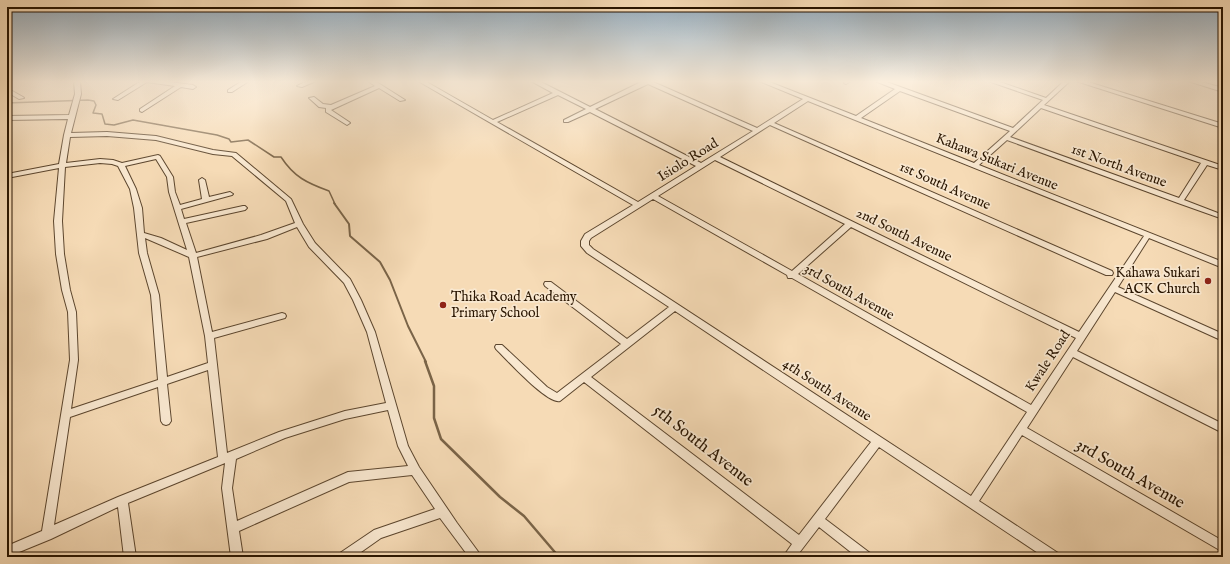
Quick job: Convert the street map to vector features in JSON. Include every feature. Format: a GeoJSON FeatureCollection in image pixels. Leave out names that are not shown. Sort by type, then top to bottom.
{"type":"FeatureCollection","features":[{"type":"Feature","properties":{"kind":"street"},"geometry":{"type":"LineString","coordinates":[[47,535],[72,378],[74,337],[72,312],[66,290],[58,237],[62,166],[67,135],[74,107]]}},
{"type":"Feature","properties":{"kind":"street"},"geometry":{"type":"LineString","coordinates":[[142,110],[146,107]]}},
{"type":"Feature","properties":{"kind":"street"},"geometry":{"type":"LineString","coordinates":[[331,107],[328,111],[347,123]]}},
{"type":"Feature","properties":{"kind":"street"},"geometry":{"type":"LineString","coordinates":[[467,107],[638,205]]}},
{"type":"Feature","properties":{"kind":"street"},"geometry":{"type":"LineString","coordinates":[[493,122],[526,107]]}},
{"type":"Feature","properties":{"kind":"street"},"geometry":{"type":"LineString","coordinates":[[587,107],[702,166]]}},
{"type":"Feature","properties":{"kind":"street"},"geometry":{"type":"LineString","coordinates":[[566,121],[594,107]]}},
{"type":"Feature","properties":{"kind":"street"},"geometry":{"type":"LineString","coordinates":[[704,107],[758,131]]}},
{"type":"Feature","properties":{"kind":"street","name":"Isiolo Road"},"geometry":{"type":"LineString","coordinates":[[585,246],[585,240],[588,236],[794,107]]}},
{"type":"Feature","properties":{"kind":"street","name":"Kahawa Sukari Avenue"},"geometry":{"type":"LineString","coordinates":[[829,107],[1223,265]]}},
{"type":"Feature","properties":{"kind":"street"},"geometry":{"type":"LineString","coordinates":[[857,118],[873,107]]}},
{"type":"Feature","properties":{"kind":"street"},"geometry":{"type":"LineString","coordinates":[[951,107],[1014,130]]}},
{"type":"Feature","properties":{"kind":"street"},"geometry":{"type":"LineString","coordinates":[[975,166],[1039,107]]}},
{"type":"Feature","properties":{"kind":"street"},"geometry":{"type":"LineString","coordinates":[[1044,107],[1223,168]]}},
{"type":"Feature","properties":{"kind":"street"},"geometry":{"type":"LineString","coordinates":[[1163,107],[1223,126]]}},
{"type":"Feature","properties":{"kind":"street"},"geometry":{"type":"LineString","coordinates":[[7,118],[71,117]]}},
{"type":"Feature","properties":{"kind":"street","name":"1st South Avenue"},"geometry":{"type":"LineString","coordinates":[[769,123],[1114,275]]}},
{"type":"Feature","properties":{"kind":"street"},"geometry":{"type":"LineString","coordinates":[[67,135],[107,134],[156,138],[213,152],[234,154],[289,200],[299,224],[317,252],[330,263],[346,282],[357,300],[371,332],[390,406],[403,446],[415,470],[442,512],[476,557]]}},
{"type":"Feature","properties":{"kind":"street","name":"1st North Avenue"},"geometry":{"type":"LineString","coordinates":[[1006,137],[1223,218]]}},
{"type":"Feature","properties":{"kind":"street"},"geometry":{"type":"LineString","coordinates":[[120,165],[158,157],[170,177],[181,222],[193,256],[209,336],[212,365],[227,457],[229,515],[233,528],[237,557]]}},
{"type":"Feature","properties":{"kind":"street","name":"2nd South Avenue"},"geometry":{"type":"LineString","coordinates":[[715,157],[1081,337]]}},
{"type":"Feature","properties":{"kind":"street"},"geometry":{"type":"LineString","coordinates":[[7,176],[62,166],[111,162],[118,162],[120,165],[133,189],[138,208],[140,234],[155,295],[166,421]]}},
{"type":"Feature","properties":{"kind":"street"},"geometry":{"type":"LineString","coordinates":[[1180,202],[1205,162]]}},
{"type":"Feature","properties":{"kind":"street"},"geometry":{"type":"LineString","coordinates":[[202,180],[206,201]]}},
{"type":"Feature","properties":{"kind":"street"},"geometry":{"type":"LineString","coordinates":[[177,208],[230,194]]}},
{"type":"Feature","properties":{"kind":"street","name":"3rd South Avenue"},"geometry":{"type":"LineString","coordinates":[[653,196],[791,276],[1032,410]]}},
{"type":"Feature","properties":{"kind":"street"},"geometry":{"type":"LineString","coordinates":[[181,222],[243,208]]}},
{"type":"Feature","properties":{"kind":"street"},"geometry":{"type":"LineString","coordinates":[[140,234],[158,240],[193,256],[264,237],[299,224]]}},
{"type":"Feature","properties":{"kind":"street"},"geometry":{"type":"LineString","coordinates":[[791,276],[850,224]]}},
{"type":"Feature","properties":{"kind":"street","name":"Kwale Road"},"geometry":{"type":"LineString","coordinates":[[972,502],[1113,288],[1114,275],[1148,235]]}},
{"type":"Feature","properties":{"kind":"street","name":"4th South Avenue"},"geometry":{"type":"LineString","coordinates":[[585,246],[590,251],[1054,557]]}},
{"type":"Feature","properties":{"kind":"street"},"geometry":{"type":"LineString","coordinates":[[548,284],[627,344]]}},
{"type":"Feature","properties":{"kind":"street"},"geometry":{"type":"LineString","coordinates":[[1113,288],[1223,338]]}},
{"type":"Feature","properties":{"kind":"street"},"geometry":{"type":"LineString","coordinates":[[499,347],[544,390],[557,398],[675,307]]}},
{"type":"Feature","properties":{"kind":"street"},"geometry":{"type":"LineString","coordinates":[[209,336],[282,316]]}},
{"type":"Feature","properties":{"kind":"street"},"geometry":{"type":"LineString","coordinates":[[1071,352],[1223,429]]}},
{"type":"Feature","properties":{"kind":"street"},"geometry":{"type":"LineString","coordinates":[[65,415],[212,365]]}},
{"type":"Feature","properties":{"kind":"street","name":"5th South Avenue"},"geometry":{"type":"LineString","coordinates":[[584,377],[800,543]]}},
{"type":"Feature","properties":{"kind":"street"},"geometry":{"type":"LineString","coordinates":[[8,554],[122,500],[227,457],[315,424],[345,415],[390,406]]}},
{"type":"Feature","properties":{"kind":"street","name":"3rd South Avenue"},"geometry":{"type":"LineString","coordinates":[[1020,428],[1223,547]]}},
{"type":"Feature","properties":{"kind":"street"},"geometry":{"type":"LineString","coordinates":[[789,557],[878,441]]}},
{"type":"Feature","properties":{"kind":"street"},"geometry":{"type":"LineString","coordinates":[[233,528],[348,477],[415,470]]}},
{"type":"Feature","properties":{"kind":"street"},"geometry":{"type":"LineString","coordinates":[[122,500],[130,557]]}},
{"type":"Feature","properties":{"kind":"street"},"geometry":{"type":"LineString","coordinates":[[344,557],[378,534],[442,512]]}},
{"type":"Feature","properties":{"kind":"street"},"geometry":{"type":"LineString","coordinates":[[818,520],[866,557]]}},
{"type":"Feature","properties":{"kind":"waterway"},"geometry":{"type":"LineString","coordinates":[[95,107],[93,113],[102,114],[105,124],[114,125],[133,120],[217,135],[229,139],[231,142],[248,140],[274,157],[281,157],[291,170],[302,178],[329,191],[335,204]]}},
{"type":"Feature","properties":{"kind":"waterway"},"geometry":{"type":"LineString","coordinates":[[334,203],[349,224],[350,236],[380,262],[390,280],[408,326],[426,362]]}},
{"type":"Feature","properties":{"kind":"waterway"},"geometry":{"type":"LineString","coordinates":[[425,361],[434,386],[434,418],[441,439],[500,497],[524,516],[559,557]]}},
{"type":"Feature","properties":{"kind":"place","name":"Kahawa Sukari ACK Church"},"geometry":{"type":"Point","coordinates":[1208,281]}},
{"type":"Feature","properties":{"kind":"place","name":"Thika Road Academy Primary School"},"geometry":{"type":"Point","coordinates":[443,305]}}]}
